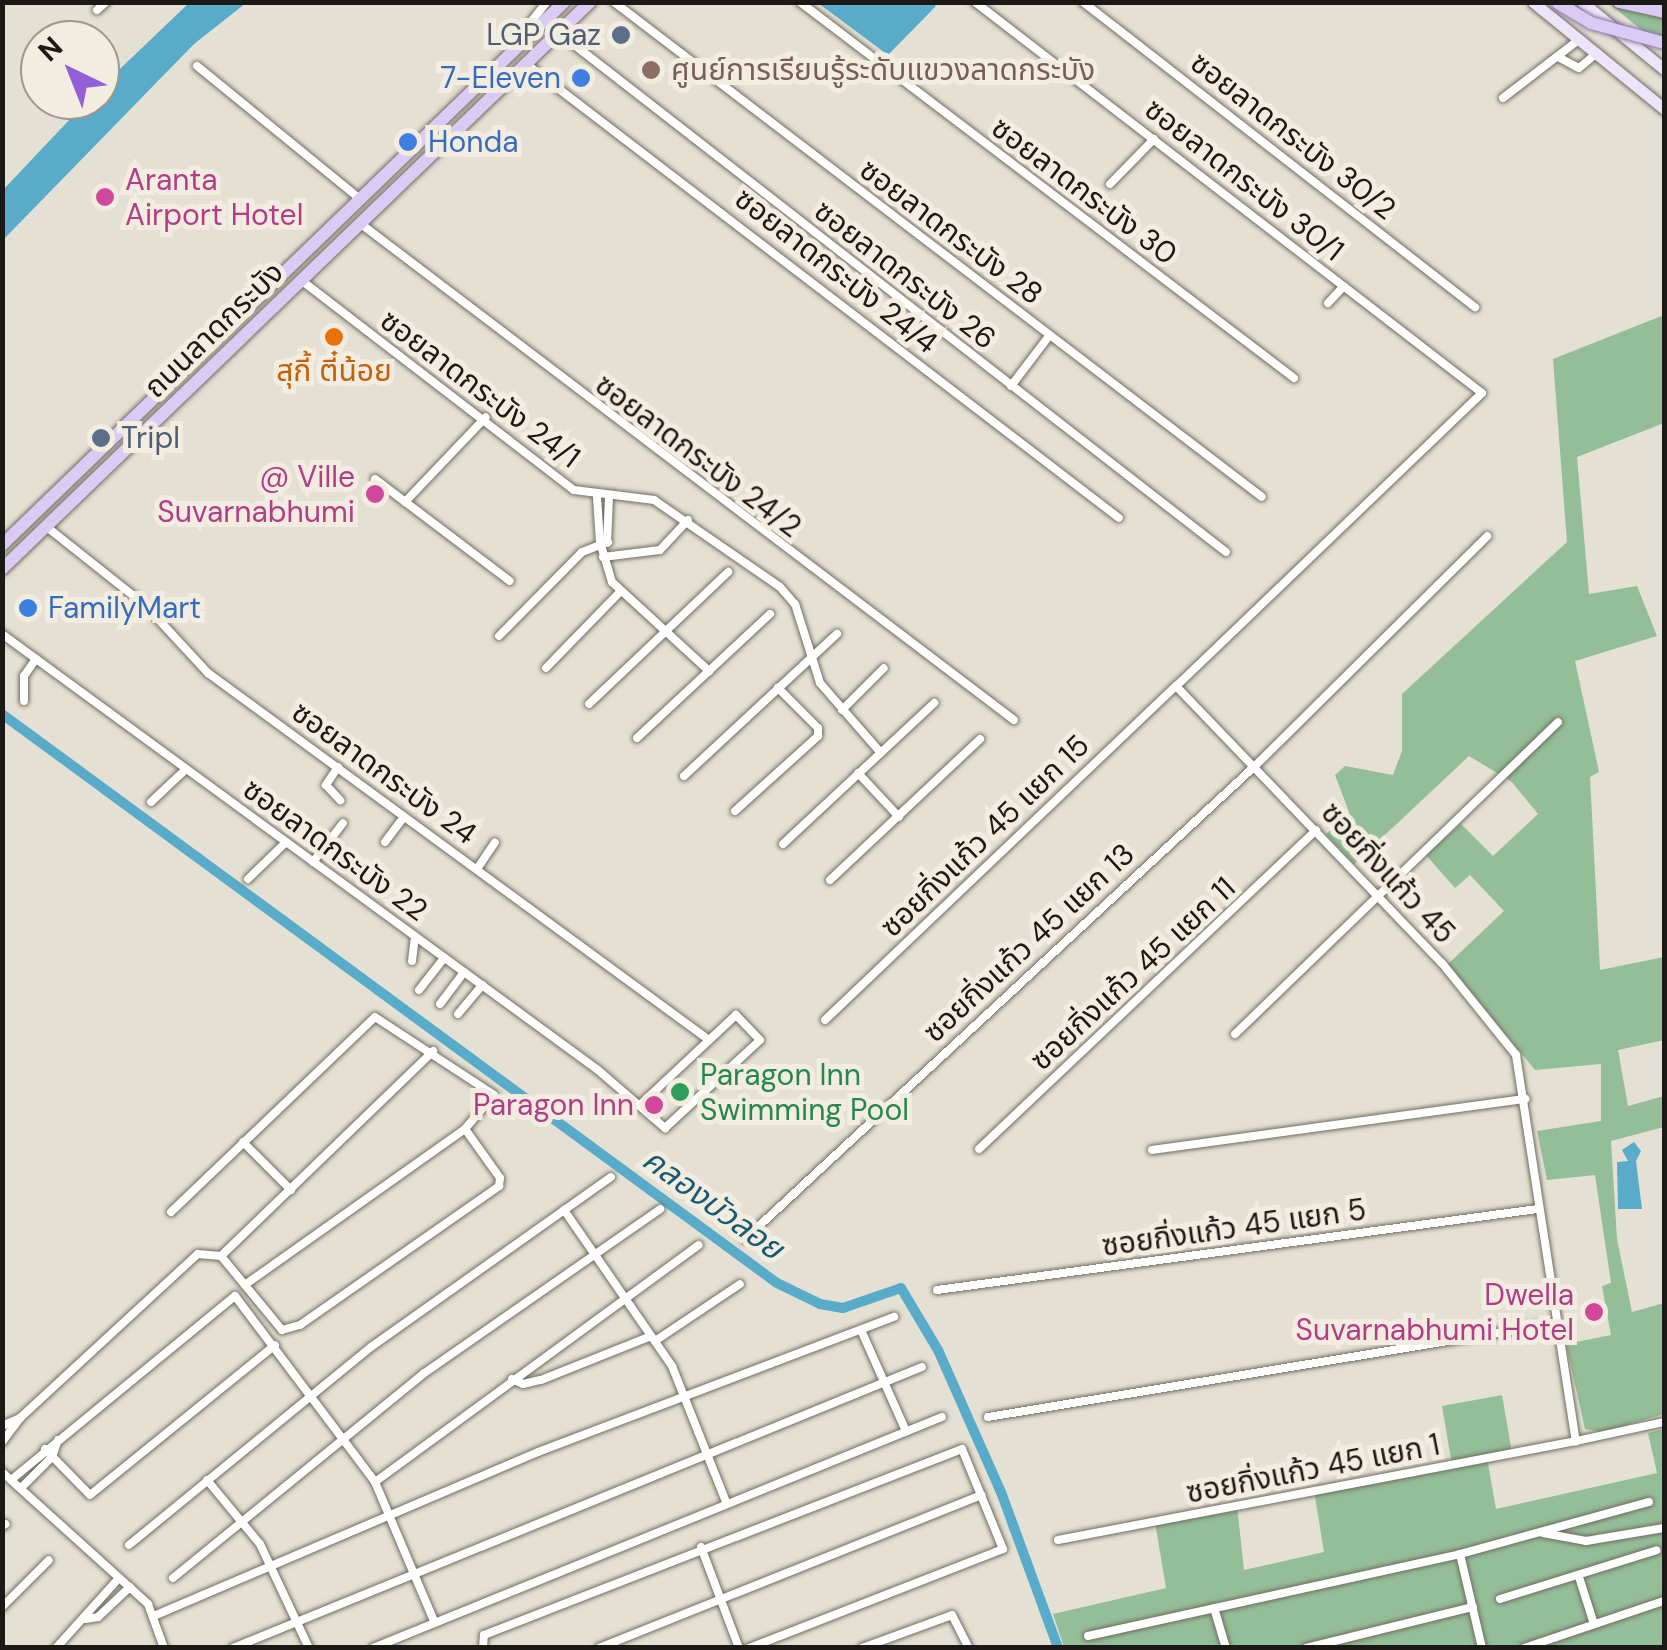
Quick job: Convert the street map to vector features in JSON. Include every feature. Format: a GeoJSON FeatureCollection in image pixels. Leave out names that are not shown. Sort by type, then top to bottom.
{"type":"FeatureCollection","features":[{"type":"Feature","properties":{"kind":"main road","name":"ถนนลาดกระบัง"},"geometry":{"type":"LineString","coordinates":[[2,544],[564,2]]}},
{"type":"Feature","properties":{"kind":"main road","name":"ถนนลาดกระบัง"},"geometry":{"type":"LineString","coordinates":[[2,570],[590,2]]}},
{"type":"Feature","properties":{"kind":"main road"},"geometry":{"type":"LineString","coordinates":[[1532,2],[1664,109]]}},
{"type":"Feature","properties":{"kind":"main road"},"geometry":{"type":"LineString","coordinates":[[1620,2],[1664,12]]}},
{"type":"Feature","properties":{"kind":"main road"},"geometry":{"type":"LineString","coordinates":[[1558,3],[1591,23],[1664,42]]}},
{"type":"Feature","properties":{"kind":"main road"},"geometry":{"type":"LineString","coordinates":[[1575,35],[1572,8],[1586,6],[1664,69]]}},
{"type":"Feature","properties":{"kind":"main road"},"geometry":{"type":"LineString","coordinates":[[460,103],[473,115]]}},
{"type":"Feature","properties":{"kind":"street"},"geometry":{"type":"LineString","coordinates":[[98,10],[106,2]]}},
{"type":"Feature","properties":{"kind":"street"},"geometry":{"type":"LineString","coordinates":[[490,74],[546,2]]}},
{"type":"Feature","properties":{"kind":"street","name":"ซอยลาดกระบัง 28"},"geometry":{"type":"LineString","coordinates":[[614,2],[1262,498]]}},
{"type":"Feature","properties":{"kind":"street","name":"ซอยลาดกระบัง 30"},"geometry":{"type":"LineString","coordinates":[[800,2],[1294,378]]}},
{"type":"Feature","properties":{"kind":"street","name":"ซอยลาดกระบัง 30/1"},"geometry":{"type":"LineString","coordinates":[[975,2],[1482,396],[1176,686]]}},
{"type":"Feature","properties":{"kind":"street","name":"ซอยลาดกระบัง 30/2"},"geometry":{"type":"LineString","coordinates":[[1082,2],[1475,307]]}},
{"type":"Feature","properties":{"kind":"street","name":"ซอยลาดกระบัง 26"},"geometry":{"type":"LineString","coordinates":[[558,32],[1226,552]]}},
{"type":"Feature","properties":{"kind":"street"},"geometry":{"type":"LineString","coordinates":[[1503,98],[1560,58],[1575,35]]}},
{"type":"Feature","properties":{"kind":"street"},"geometry":{"type":"LineString","coordinates":[[1560,58],[1579,68],[1597,53]]}},
{"type":"Feature","properties":{"kind":"street","name":"ซอยลาดกระบัง 24/4"},"geometry":{"type":"LineString","coordinates":[[525,63],[1118,518]]}},
{"type":"Feature","properties":{"kind":"street"},"geometry":{"type":"LineString","coordinates":[[198,66],[360,199]]}},
{"type":"Feature","properties":{"kind":"street"},"geometry":{"type":"LineString","coordinates":[[1110,184],[1154,139]]}},
{"type":"Feature","properties":{"kind":"street","name":"ซอยลาดกระบัง 24/2"},"geometry":{"type":"LineString","coordinates":[[360,224],[535,362],[1014,720]]}},
{"type":"Feature","properties":{"kind":"street","name":"ซอยลาดกระบัง 24/1"},"geometry":{"type":"LineString","coordinates":[[301,280],[486,416],[561,481],[597,497],[644,497],[688,520],[795,604],[809,660],[842,710],[880,752]]}},
{"type":"Feature","properties":{"kind":"street"},"geometry":{"type":"LineString","coordinates":[[1328,303],[1344,286]]}},
{"type":"Feature","properties":{"kind":"street"},"geometry":{"type":"LineString","coordinates":[[1010,386],[1050,336]]}},
{"type":"Feature","properties":{"kind":"street"},"geometry":{"type":"LineString","coordinates":[[405,502],[486,416]]}},
{"type":"Feature","properties":{"kind":"street"},"geometry":{"type":"LineString","coordinates":[[375,479],[510,581]]}},
{"type":"Feature","properties":{"kind":"street"},"geometry":{"type":"LineString","coordinates":[[597,497],[603,548],[621,591],[669,628],[710,671]]}},
{"type":"Feature","properties":{"kind":"street"},"geometry":{"type":"LineString","coordinates":[[603,548],[609,497]]}},
{"type":"Feature","properties":{"kind":"street"},"geometry":{"type":"LineString","coordinates":[[499,636],[603,548],[660,550],[688,520]]}},
{"type":"Feature","properties":{"kind":"street","name":"ซอยลาดกระบัง 24"},"geometry":{"type":"LineString","coordinates":[[47,527],[145,605],[194,661],[709,1040]]}},
{"type":"Feature","properties":{"kind":"street","name":"ซอยกิ่งแก้ว 45 แยก 13"},"geometry":{"type":"LineString","coordinates":[[746,1238],[1257,764],[1486,536]]}},
{"type":"Feature","properties":{"kind":"street"},"geometry":{"type":"LineString","coordinates":[[589,704],[728,572]]}},
{"type":"Feature","properties":{"kind":"street"},"geometry":{"type":"LineString","coordinates":[[546,668],[621,591]]}},
{"type":"Feature","properties":{"kind":"street"},"geometry":{"type":"LineString","coordinates":[[637,738],[770,614]]}},
{"type":"Feature","properties":{"kind":"street","name":"ซอยลาดกระบัง 22"},"geometry":{"type":"LineString","coordinates":[[2,634],[642,1103],[666,1128],[760,1040],[736,1015],[709,1040]]}},
{"type":"Feature","properties":{"kind":"street"},"geometry":{"type":"LineString","coordinates":[[684,776],[837,634]]}},
{"type":"Feature","properties":{"kind":"street"},"geometry":{"type":"LineString","coordinates":[[24,701],[24,676],[36,658]]}},
{"type":"Feature","properties":{"kind":"street"},"geometry":{"type":"LineString","coordinates":[[842,710],[884,668]]}},
{"type":"Feature","properties":{"kind":"street","name":"ซอยกิ่งแก้ว 45"},"geometry":{"type":"LineString","coordinates":[[1176,686],[1257,764],[1381,897],[1516,1055],[1526,1098],[1538,1209],[1576,1441]]}},
{"type":"Feature","properties":{"kind":"street","name":"ซอยกิ่งแก้ว 45 แยก 15"},"geometry":{"type":"LineString","coordinates":[[825,1020],[1176,686]]}},
{"type":"Feature","properties":{"kind":"street"},"geometry":{"type":"LineString","coordinates":[[736,811],[818,736],[818,728],[778,688]]}},
{"type":"Feature","properties":{"kind":"street"},"geometry":{"type":"LineString","coordinates":[[783,844],[934,702]]}},
{"type":"Feature","properties":{"kind":"street"},"geometry":{"type":"LineString","coordinates":[[1236,1034],[1501,782],[1558,722]]}},
{"type":"Feature","properties":{"kind":"street"},"geometry":{"type":"LineString","coordinates":[[830,880],[980,740]]}},
{"type":"Feature","properties":{"kind":"street"},"geometry":{"type":"LineString","coordinates":[[338,768],[326,785],[340,800]]}},
{"type":"Feature","properties":{"kind":"street"},"geometry":{"type":"LineString","coordinates":[[152,802],[186,769]]}},
{"type":"Feature","properties":{"kind":"street"},"geometry":{"type":"LineString","coordinates":[[858,773],[899,817]]}},
{"type":"Feature","properties":{"kind":"street"},"geometry":{"type":"LineString","coordinates":[[385,842],[404,817]]}},
{"type":"Feature","properties":{"kind":"street"},"geometry":{"type":"LineString","coordinates":[[313,862],[343,823]]}},
{"type":"Feature","properties":{"kind":"street","name":"ซอยกิ่งแก้ว 45 แยก 11"},"geometry":{"type":"LineString","coordinates":[[980,1149],[1316,830]]}},
{"type":"Feature","properties":{"kind":"street"},"geometry":{"type":"LineString","coordinates":[[248,879],[286,842]]}},
{"type":"Feature","properties":{"kind":"street"},"geometry":{"type":"LineString","coordinates":[[476,869],[495,842]]}},
{"type":"Feature","properties":{"kind":"street"},"geometry":{"type":"LineString","coordinates":[[327,844],[354,865]]}},
{"type":"Feature","properties":{"kind":"street"},"geometry":{"type":"LineString","coordinates":[[412,960],[415,937]]}},
{"type":"Feature","properties":{"kind":"street"},"geometry":{"type":"LineString","coordinates":[[420,990],[444,958]]}},
{"type":"Feature","properties":{"kind":"street"},"geometry":{"type":"LineString","coordinates":[[440,1004],[464,972]]}},
{"type":"Feature","properties":{"kind":"street"},"geometry":{"type":"LineString","coordinates":[[458,1014],[482,985]]}},
{"type":"Feature","properties":{"kind":"street"},"geometry":{"type":"LineString","coordinates":[[171,1212],[374,1017],[433,1051],[495,1096],[464,1129],[245,1286]]}},
{"type":"Feature","properties":{"kind":"street"},"geometry":{"type":"LineString","coordinates":[[642,1103],[709,1040]]}},
{"type":"Feature","properties":{"kind":"street"},"geometry":{"type":"LineString","coordinates":[[221,1256],[433,1051]]}},
{"type":"Feature","properties":{"kind":"street"},"geometry":{"type":"LineString","coordinates":[[1152,1150],[1526,1098]]}},
{"type":"Feature","properties":{"kind":"street"},"geometry":{"type":"LineString","coordinates":[[2,1442],[20,1418],[181,1263],[207,1252],[221,1256],[288,1332],[498,1186],[500,1178],[464,1129]]}},
{"type":"Feature","properties":{"kind":"street"},"geometry":{"type":"LineString","coordinates":[[243,1142],[291,1190]]}},
{"type":"Feature","properties":{"kind":"street"},"geometry":{"type":"LineString","coordinates":[[129,1545],[314,1394],[611,1177]]}},
{"type":"Feature","properties":{"kind":"street"},"geometry":{"type":"LineString","coordinates":[[173,1578],[346,1438],[660,1209]]}},
{"type":"Feature","properties":{"kind":"street","name":"ซอยกิ่งแก้ว 45 แยก 5"},"geometry":{"type":"LineString","coordinates":[[937,1290],[1538,1209]]}},
{"type":"Feature","properties":{"kind":"street"},"geometry":{"type":"LineString","coordinates":[[564,1210],[653,1338],[684,1396],[726,1502]]}},
{"type":"Feature","properties":{"kind":"street"},"geometry":{"type":"LineString","coordinates":[[374,1482],[698,1246]]}},
{"type":"Feature","properties":{"kind":"street"},"geometry":{"type":"LineString","coordinates":[[512,1378],[529,1383],[653,1338],[740,1284]]}},
{"type":"Feature","properties":{"kind":"street"},"geometry":{"type":"LineString","coordinates":[[11,1480],[230,1297],[238,1298],[314,1394],[374,1482],[434,1621]]}},
{"type":"Feature","properties":{"kind":"street"},"geometry":{"type":"LineString","coordinates":[[156,1615],[389,1513],[894,1317]]}},
{"type":"Feature","properties":{"kind":"street"},"geometry":{"type":"LineString","coordinates":[[988,1417],[1556,1323]]}},
{"type":"Feature","properties":{"kind":"street"},"geometry":{"type":"LineString","coordinates":[[861,1330],[906,1431]]}},
{"type":"Feature","properties":{"kind":"street"},"geometry":{"type":"LineString","coordinates":[[45,1449],[90,1495],[275,1345]]}},
{"type":"Feature","properties":{"kind":"street"},"geometry":{"type":"LineString","coordinates":[[233,1648],[705,1451],[922,1367]]}},
{"type":"Feature","properties":{"kind":"street"},"geometry":{"type":"LineString","coordinates":[[373,1648],[942,1417]]}},
{"type":"Feature","properties":{"kind":"street"},"geometry":{"type":"LineString","coordinates":[[2,1426],[20,1418]]}},
{"type":"Feature","properties":{"kind":"street"},"geometry":{"type":"LineString","coordinates":[[1576,1441],[1664,1422]]}},
{"type":"Feature","properties":{"kind":"street"},"geometry":{"type":"LineString","coordinates":[[21,1488],[52,1456],[58,1440]]}},
{"type":"Feature","properties":{"kind":"street","name":"ซอยกิ่งแก้ว 45 แยก 1"},"geometry":{"type":"LineString","coordinates":[[1058,1540],[1576,1441]]}},
{"type":"Feature","properties":{"kind":"street"},"geometry":{"type":"LineString","coordinates":[[483,1648],[484,1635],[957,1448],[1004,1546],[1000,1552],[749,1648]]}},
{"type":"Feature","properties":{"kind":"street"},"geometry":{"type":"LineString","coordinates":[[2,1472],[156,1615],[164,1648]]}},
{"type":"Feature","properties":{"kind":"street"},"geometry":{"type":"LineString","coordinates":[[208,1480],[270,1562],[309,1648]]}},
{"type":"Feature","properties":{"kind":"street"},"geometry":{"type":"LineString","coordinates":[[599,1648],[982,1495]]}},
{"type":"Feature","properties":{"kind":"street"},"geometry":{"type":"LineString","coordinates":[[1088,1636],[1460,1554],[1648,1502]]}},
{"type":"Feature","properties":{"kind":"street"},"geometry":{"type":"LineString","coordinates":[[1538,1532],[1586,1541],[1664,1528]]}},
{"type":"Feature","properties":{"kind":"street"},"geometry":{"type":"LineString","coordinates":[[701,1547],[739,1648]]}},
{"type":"Feature","properties":{"kind":"street"},"geometry":{"type":"LineString","coordinates":[[1500,1599],[1656,1550]]}},
{"type":"Feature","properties":{"kind":"street"},"geometry":{"type":"LineString","coordinates":[[1460,1554],[1482,1648]]}},
{"type":"Feature","properties":{"kind":"street"},"geometry":{"type":"LineString","coordinates":[[2,1607],[49,1560]]}},
{"type":"Feature","properties":{"kind":"street"},"geometry":{"type":"LineString","coordinates":[[1579,1576],[1594,1624]]}},
{"type":"Feature","properties":{"kind":"street"},"geometry":{"type":"LineString","coordinates":[[56,1648],[119,1578]]}},
{"type":"Feature","properties":{"kind":"street"},"geometry":{"type":"LineString","coordinates":[[86,1619],[98,1617],[130,1587]]}},
{"type":"Feature","properties":{"kind":"street"},"geometry":{"type":"LineString","coordinates":[[1524,1648],[1664,1601]]}},
{"type":"Feature","properties":{"kind":"street"},"geometry":{"type":"LineString","coordinates":[[1306,1648],[1473,1607]]}},
{"type":"Feature","properties":{"kind":"street"},"geometry":{"type":"LineString","coordinates":[[1214,1608],[1226,1648]]}},
{"type":"Feature","properties":{"kind":"street"},"geometry":{"type":"LineString","coordinates":[[862,1648],[952,1615],[969,1648]]}},
{"type":"Feature","properties":{"kind":"green space"},"geometry":{"type":"Polygon","coordinates":[[[1609,3],[1664,17],[1664,49],[1609,3]]]}},
{"type":"Feature","properties":{"kind":"green space"},"geometry":{"type":"Polygon","coordinates":[[[1664,315],[1664,423],[1577,457],[1589,594],[1637,586],[1657,636],[1575,661],[1599,772],[1590,777],[1600,970],[1664,957],[1664,1040],[1618,1050],[1628,1106],[1664,1096],[1664,1127],[1611,1141],[1617,1239],[1632,1312],[1664,1303],[1664,1414],[1602,1432],[1585,1429],[1566,1344],[1611,1335],[1602,1286],[1611,1283],[1595,1175],[1547,1180],[1537,1131],[1601,1121],[1601,1064],[1535,1070],[1448,964],[1504,911],[1470,875],[1455,888],[1426,855],[1461,824],[1493,856],[1538,814],[1512,782],[1469,756],[1354,864],[1326,834],[1349,812],[1335,775],[1345,766],[1393,775],[1402,751],[1402,694],[1567,542],[1553,359],[1664,315]]]}},
{"type":"Feature","properties":{"kind":"green space"},"geometry":{"type":"Polygon","coordinates":[[[1502,1395],[1512,1453],[1487,1458],[1496,1509],[1657,1473],[1648,1433],[1664,1429],[1664,1647],[1064,1647],[1053,1614],[1166,1588],[1155,1522],[1237,1506],[1244,1570],[1324,1552],[1314,1491],[1452,1465],[1442,1406],[1502,1395]]]}},
{"type":"Feature","properties":{"kind":"water"},"geometry":{"type":"Polygon","coordinates":[[[190,2],[246,3],[194,44],[120,120],[120,69],[190,2]]]}},
{"type":"Feature","properties":{"kind":"water"},"geometry":{"type":"Polygon","coordinates":[[[818,3],[936,6],[888,55],[818,3]]]}},
{"type":"Feature","properties":{"kind":"water"},"geometry":{"type":"Polygon","coordinates":[[[69,120],[120,120],[3,240],[3,190],[69,120]]]}},
{"type":"Feature","properties":{"kind":"water"},"geometry":{"type":"Polygon","coordinates":[[[1634,1142],[1641,1151],[1636,1161],[1642,1209],[1618,1209],[1617,1162],[1628,1161],[1622,1150],[1634,1142]]]}},
{"type":"Feature","properties":{"kind":"waterway","name":"คลองบัวลอย"},"geometry":{"type":"LineString","coordinates":[[2,714],[777,1283],[820,1304],[843,1308],[901,1288],[938,1350],[1001,1492],[1058,1648]]}},
{"type":"Feature","properties":{"kind":"place","name":"LGP Gaz"},"geometry":{"type":"Point","coordinates":[621,35]}},
{"type":"Feature","properties":{"kind":"place","name":"ศูนย์การเรียนรู้ระดับแขวงลาดกระบัง"},"geometry":{"type":"Point","coordinates":[651,70]}},
{"type":"Feature","properties":{"kind":"place","name":"7-Eleven"},"geometry":{"type":"Point","coordinates":[581,78]}},
{"type":"Feature","properties":{"kind":"place","name":"Honda"},"geometry":{"type":"Point","coordinates":[408,142]}},
{"type":"Feature","properties":{"kind":"place","name":"Aranta Airport Hotel"},"geometry":{"type":"Point","coordinates":[105,197]}},
{"type":"Feature","properties":{"kind":"place","name":"สุกี้ ตี๋น้อย"},"geometry":{"type":"Point","coordinates":[334,337]}},
{"type":"Feature","properties":{"kind":"place","name":"Tripl"},"geometry":{"type":"Point","coordinates":[101,438]}},
{"type":"Feature","properties":{"kind":"place","name":"@ Ville Suvarnabhumi"},"geometry":{"type":"Point","coordinates":[375,494]}},
{"type":"Feature","properties":{"kind":"place","name":"FamilyMart"},"geometry":{"type":"Point","coordinates":[28,608]}},
{"type":"Feature","properties":{"kind":"place","name":"Paragon Inn Swimming Pool"},"geometry":{"type":"Point","coordinates":[680,1092]}},
{"type":"Feature","properties":{"kind":"place","name":"Paragon Inn"},"geometry":{"type":"Point","coordinates":[654,1105]}},
{"type":"Feature","properties":{"kind":"place","name":"Dwella Suvarnabhumi Hotel"},"geometry":{"type":"Point","coordinates":[1594,1312]}}]}
